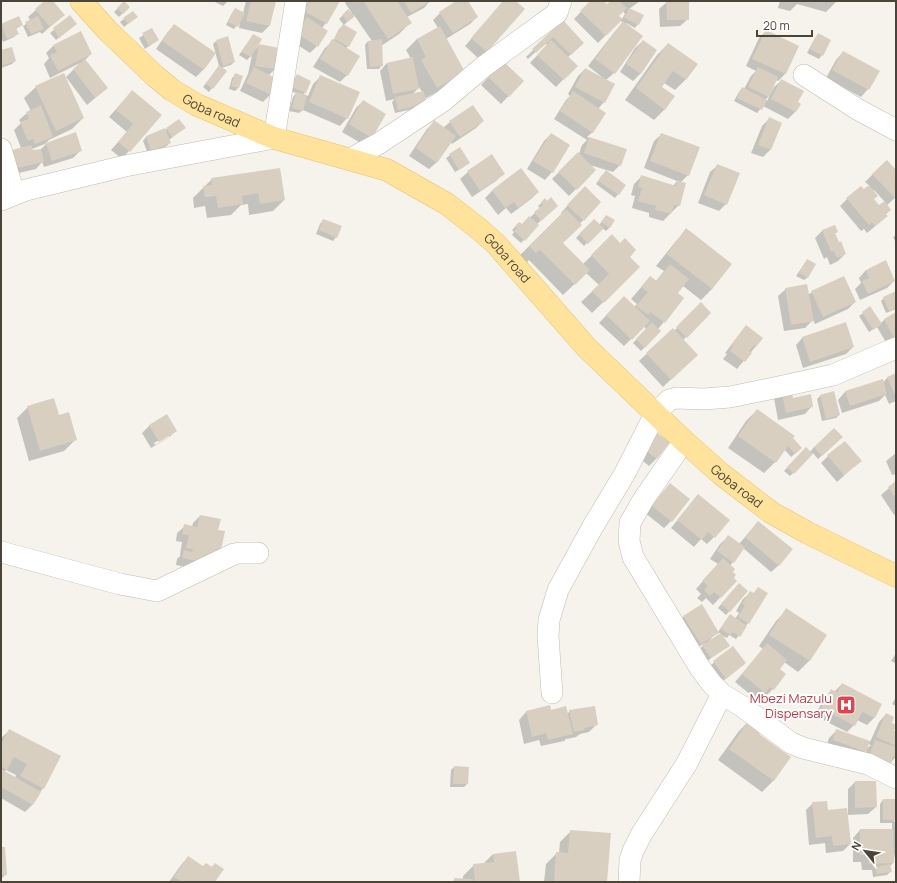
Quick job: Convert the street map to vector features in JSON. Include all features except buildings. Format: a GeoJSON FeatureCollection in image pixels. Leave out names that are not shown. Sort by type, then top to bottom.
{"type":"FeatureCollection","features":[{"type":"Feature","properties":{"kind":"main road","name":"Goba road"},"geometry":{"type":"LineString","coordinates":[[81,1],[107,30],[155,76],[172,90],[197,105],[274,138],[387,170],[447,204],[496,244],[587,348],[655,414],[721,474],[772,513],[808,533],[896,576]]}},
{"type":"Feature","properties":{"kind":"street"},"geometry":{"type":"LineString","coordinates":[[1,149],[8,197],[125,166],[274,138],[296,1]]}},
{"type":"Feature","properties":{"kind":"street"},"geometry":{"type":"LineString","coordinates":[[350,159],[378,144],[443,100],[483,67],[557,13],[561,1]]}},
{"type":"Feature","properties":{"kind":"street"},"geometry":{"type":"LineString","coordinates":[[804,75],[857,110],[896,130]]}},
{"type":"Feature","properties":{"kind":"street"},"geometry":{"type":"LineString","coordinates":[[552,693],[548,636],[549,620],[558,590],[592,528],[625,473],[655,414],[669,400],[676,398],[730,398],[833,375],[896,348]]}},
{"type":"Feature","properties":{"kind":"street"},"geometry":{"type":"LineString","coordinates":[[684,441],[643,500],[630,523],[629,541],[633,557],[700,668],[722,694],[743,707],[791,743],[803,748],[868,764],[896,778]]}},
{"type":"Feature","properties":{"kind":"street"},"geometry":{"type":"LineString","coordinates":[[1,552],[120,584],[157,591],[234,554],[258,553]]}},
{"type":"Feature","properties":{"kind":"street"},"geometry":{"type":"LineString","coordinates":[[629,882],[630,860],[633,851],[641,835],[687,764],[722,694]]}},
{"type":"Feature","properties":{"kind":"place","name":"Mbezi Mazulu Dispensary"},"geometry":{"type":"Point","coordinates":[846,705]}}]}
